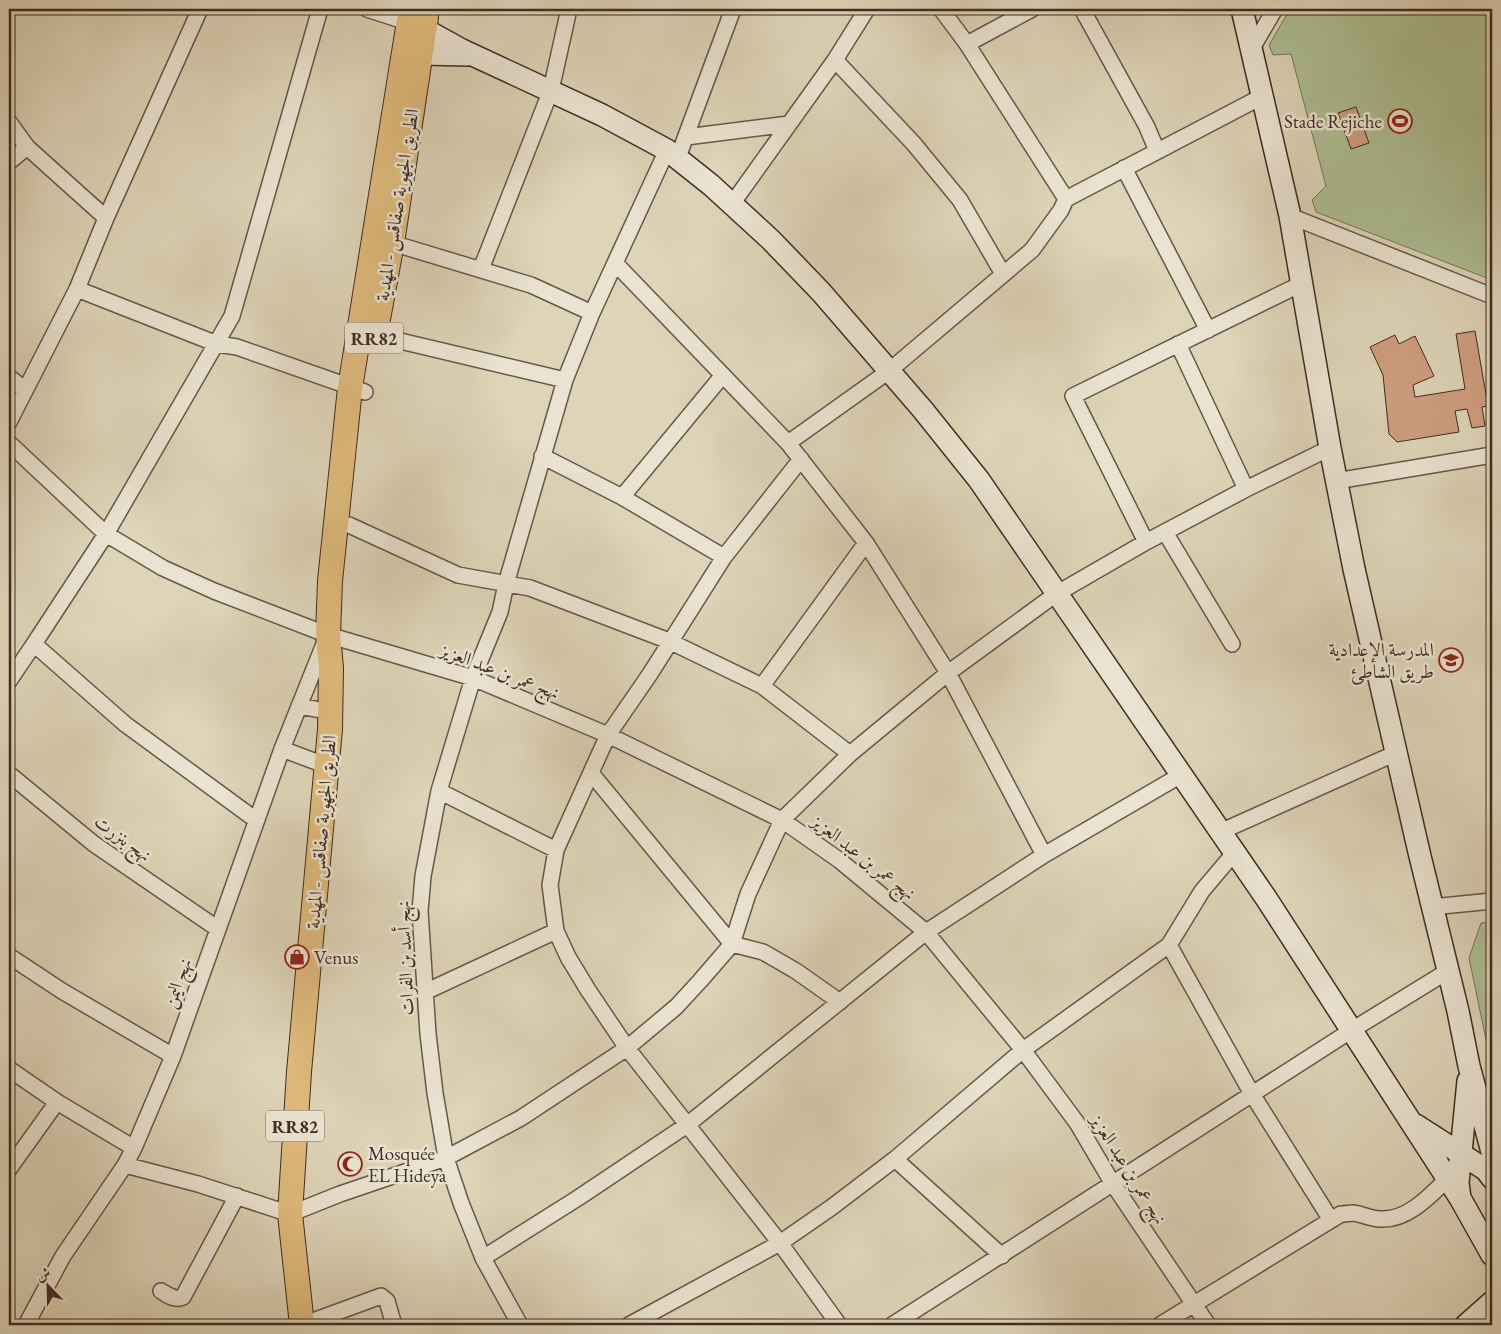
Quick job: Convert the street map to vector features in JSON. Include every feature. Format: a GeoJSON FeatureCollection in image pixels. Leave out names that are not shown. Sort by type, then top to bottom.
{"type":"FeatureCollection","features":[{"type":"Feature","properties":{"kind":"main road","name":"الطريق الجهوية صفاقس - المهدية"},"geometry":{"type":"LineString","coordinates":[[335,637],[330,581],[358,390],[418,17]]}},
{"type":"Feature","properties":{"kind":"main road","name":"الطريق الجهوية صفاقس - المهدية"},"geometry":{"type":"LineString","coordinates":[[302,1325],[290,1214],[299,1072],[327,766],[331,712],[331,668],[349,525],[358,390],[375,335],[392,243],[413,52]]}},
{"type":"Feature","properties":{"kind":"street"},"geometry":{"type":"LineString","coordinates":[[9,422],[77,289],[106,218],[200,9]]}},
{"type":"Feature","properties":{"kind":"street"},"geometry":{"type":"LineString","coordinates":[[9,682],[106,534],[232,316],[320,9]]}},
{"type":"Feature","properties":{"kind":"street"},"geometry":{"type":"LineString","coordinates":[[367,9],[418,17],[473,55],[602,115],[672,155],[711,185],[805,275],[928,417],[978,480],[1235,852],[1460,1198],[1492,1255]]}},
{"type":"Feature","properties":{"kind":"street"},"geometry":{"type":"LineString","coordinates":[[481,269],[551,90],[568,9]]}},
{"type":"Feature","properties":{"kind":"street","name":"نهج أسد بن الفرات"},"geometry":{"type":"LineString","coordinates":[[520,1325],[483,1258],[461,1204],[446,1158],[435,1093],[425,992],[420,910],[423,876],[439,791],[473,678],[500,612],[506,584],[565,380],[592,313],[616,264],[672,155],[686,137],[733,9]]}},
{"type":"Feature","properties":{"kind":"street"},"geometry":{"type":"LineString","coordinates":[[732,204],[835,60],[867,9]]}},
{"type":"Feature","properties":{"kind":"street"},"geometry":{"type":"LineString","coordinates":[[941,9],[967,44],[1066,199]]}},
{"type":"Feature","properties":{"kind":"street"},"geometry":{"type":"LineString","coordinates":[[967,44],[1032,9]]}},
{"type":"Feature","properties":{"kind":"street"},"geometry":{"type":"LineString","coordinates":[[1082,9],[1147,127],[1157,151]]}},
{"type":"Feature","properties":{"kind":"street"},"geometry":{"type":"LineString","coordinates":[[1242,9],[1290,216],[1336,481],[1382,696],[1469,1066],[1492,1152]]}},
{"type":"Feature","properties":{"kind":"street"},"geometry":{"type":"LineString","coordinates":[[1251,50],[1275,9]]}},
{"type":"Feature","properties":{"kind":"street"},"geometry":{"type":"LineString","coordinates":[[413,52],[473,55]]}},
{"type":"Feature","properties":{"kind":"street"},"geometry":{"type":"LineString","coordinates":[[835,60],[914,144],[960,200],[1003,274]]}},
{"type":"Feature","properties":{"kind":"street"},"geometry":{"type":"LineString","coordinates":[[788,443],[889,371],[1032,250],[1062,210],[1066,199],[1263,96]]}},
{"type":"Feature","properties":{"kind":"street"},"geometry":{"type":"LineString","coordinates":[[9,122],[27,147],[106,218]]}},
{"type":"Feature","properties":{"kind":"street"},"geometry":{"type":"LineString","coordinates":[[686,137],[789,124]]}},
{"type":"Feature","properties":{"kind":"street"},"geometry":{"type":"LineString","coordinates":[[9,162],[27,147]]}},
{"type":"Feature","properties":{"kind":"street"},"geometry":{"type":"LineString","coordinates":[[1124,168],[1208,330]]}},
{"type":"Feature","properties":{"kind":"street"},"geometry":{"type":"LineString","coordinates":[[1290,216],[1492,296]]}},
{"type":"Feature","properties":{"kind":"street"},"geometry":{"type":"LineString","coordinates":[[392,243],[531,285],[592,313]]}},
{"type":"Feature","properties":{"kind":"street"},"geometry":{"type":"LineString","coordinates":[[616,264],[788,443],[866,542],[948,673],[1044,855]]}},
{"type":"Feature","properties":{"kind":"street"},"geometry":{"type":"LineString","coordinates":[[1146,542],[1073,396],[1301,284]]}},
{"type":"Feature","properties":{"kind":"street"},"geometry":{"type":"LineString","coordinates":[[77,289],[217,344],[237,347],[358,390]]}},
{"type":"Feature","properties":{"kind":"street"},"geometry":{"type":"LineString","coordinates":[[375,335],[565,380]]}},
{"type":"Feature","properties":{"kind":"street"},"geometry":{"type":"LineString","coordinates":[[1178,344],[1246,489]]}},
{"type":"Feature","properties":{"kind":"street"},"geometry":{"type":"LineString","coordinates":[[622,497],[723,374]]}},
{"type":"Feature","properties":{"kind":"street"},"geometry":{"type":"LineString","coordinates":[[9,377],[25,390]]}},
{"type":"Feature","properties":{"kind":"street","name":"نهج عمر بن عبد العزيز"},"geometry":{"type":"LineString","coordinates":[[9,443],[106,534],[163,568],[214,592],[335,637],[473,678],[608,735],[782,820],[839,860],[926,932],[1023,1050],[1077,1123],[1113,1184],[1208,1325]]}},
{"type":"Feature","properties":{"kind":"street"},"geometry":{"type":"LineString","coordinates":[[125,1165],[198,1184],[290,1214],[340,1194],[446,1158],[521,1118],[627,1048],[676,1007],[732,944],[748,894],[782,820],[850,754],[948,673],[1056,594],[1146,542],[1246,489],[1330,448]]}},
{"type":"Feature","properties":{"kind":"street"},"geometry":{"type":"LineString","coordinates":[[1336,481],[1492,455]]}},
{"type":"Feature","properties":{"kind":"street"},"geometry":{"type":"LineString","coordinates":[[542,456],[622,497],[724,557]]}},
{"type":"Feature","properties":{"kind":"street"},"geometry":{"type":"LineString","coordinates":[[801,459],[724,557],[669,641],[650,674],[608,735],[556,850],[550,885],[556,931],[568,957],[627,1048],[780,1243],[839,1325]]}},
{"type":"Feature","properties":{"kind":"street"},"geometry":{"type":"LineString","coordinates":[[349,525],[458,575],[530,588],[669,641],[762,686],[850,754]]}},
{"type":"Feature","properties":{"kind":"street"},"geometry":{"type":"LineString","coordinates":[[1165,532],[1232,644]]}},
{"type":"Feature","properties":{"kind":"street"},"geometry":{"type":"LineString","coordinates":[[762,686],[866,542]]}},
{"type":"Feature","properties":{"kind":"street","name":"نهج اليمن"},"geometry":{"type":"LineString","coordinates":[[26,1325],[63,1256],[125,1165],[134,1148],[172,1056],[282,749],[299,706],[335,637]]}},
{"type":"Feature","properties":{"kind":"street"},"geometry":{"type":"LineString","coordinates":[[34,644],[125,724],[256,820]]}},
{"type":"Feature","properties":{"kind":"street"},"geometry":{"type":"LineString","coordinates":[[299,706],[331,712]]}},
{"type":"Feature","properties":{"kind":"street"},"geometry":{"type":"LineString","coordinates":[[282,749],[327,766]]}},
{"type":"Feature","properties":{"kind":"street"},"geometry":{"type":"LineString","coordinates":[[1220,832],[1396,753]]}},
{"type":"Feature","properties":{"kind":"street"},"geometry":{"type":"LineString","coordinates":[[591,772],[732,944],[763,952],[796,971],[840,1002]]}},
{"type":"Feature","properties":{"kind":"street","name":"نهج بنزرت"},"geometry":{"type":"LineString","coordinates":[[9,774],[94,844],[218,929]]}},
{"type":"Feature","properties":{"kind":"street"},"geometry":{"type":"LineString","coordinates":[[483,1258],[578,1198],[687,1125],[926,932],[1044,855],[1181,774]]}},
{"type":"Feature","properties":{"kind":"street"},"geometry":{"type":"LineString","coordinates":[[439,791],[556,850]]}},
{"type":"Feature","properties":{"kind":"street"},"geometry":{"type":"LineString","coordinates":[[629,1325],[780,1243],[832,1207],[895,1159],[1023,1050],[1169,945],[1202,891],[1235,852]]}},
{"type":"Feature","properties":{"kind":"street"},"geometry":{"type":"LineString","coordinates":[[1432,907],[1492,901]]}},
{"type":"Feature","properties":{"kind":"street"},"geometry":{"type":"LineString","coordinates":[[425,992],[556,931]]}},
{"type":"Feature","properties":{"kind":"street"},"geometry":{"type":"LineString","coordinates":[[1169,945],[1252,1094],[1331,1220]]}},
{"type":"Feature","properties":{"kind":"street"},"geometry":{"type":"LineString","coordinates":[[9,956],[62,991],[172,1056]]}},
{"type":"Feature","properties":{"kind":"street"},"geometry":{"type":"LineString","coordinates":[[892,1325],[1352,1030],[1448,971]]}},
{"type":"Feature","properties":{"kind":"street"},"geometry":{"type":"LineString","coordinates":[[1460,1198],[1458,1183],[1469,1066]]}},
{"type":"Feature","properties":{"kind":"street"},"geometry":{"type":"LineString","coordinates":[[9,1069],[56,1102],[134,1148]]}},
{"type":"Feature","properties":{"kind":"street"},"geometry":{"type":"LineString","coordinates":[[9,1169],[56,1102]]}},
{"type":"Feature","properties":{"kind":"street"},"geometry":{"type":"LineString","coordinates":[[1432,1135],[1453,1127],[1465,1115]]}},
{"type":"Feature","properties":{"kind":"street"},"geometry":{"type":"LineString","coordinates":[[1411,1122],[1486,1170],[1492,1178]]}},
{"type":"Feature","properties":{"kind":"street"},"geometry":{"type":"LineString","coordinates":[[895,1159],[1002,1256]]}},
{"type":"Feature","properties":{"kind":"street"},"geometry":{"type":"LineString","coordinates":[[1160,1325],[1341,1214],[1353,1213],[1382,1219],[1396,1216],[1425,1200],[1447,1179]]}},
{"type":"Feature","properties":{"kind":"street"},"geometry":{"type":"LineString","coordinates":[[161,1291],[174,1299],[183,1297],[237,1196]]}},
{"type":"Feature","properties":{"kind":"street"},"geometry":{"type":"LineString","coordinates":[[302,1325],[381,1296],[387,1301],[394,1325]]}},
{"type":"Feature","properties":{"kind":"street"},"geometry":{"type":"LineString","coordinates":[[1466,1325],[1492,1302]]}},
{"type":"Feature","properties":{"kind":"street"},"geometry":{"type":"LineString","coordinates":[[1471,1325],[1492,1316]]}},
{"type":"Feature","properties":{"kind":"green space","name":"Stade Rejiche"},"geometry":{"type":"Polygon","coordinates":[[[1290,9],[1492,9],[1492,280],[1316,212],[1312,200],[1326,186],[1291,54],[1273,55],[1269,45],[1290,9]]]}},
{"type":"Feature","properties":{"kind":"green space"},"geometry":{"type":"Polygon","coordinates":[[[1492,922],[1492,1068],[1469,958],[1481,923],[1492,922]]]}},
{"type":"Feature","properties":{"kind":"building"},"geometry":{"type":"Polygon","coordinates":[[[1356,107],[1369,143],[1351,149],[1338,113],[1356,107]]]}},
{"type":"Feature","properties":{"kind":"building"},"geometry":{"type":"Polygon","coordinates":[[[1475,331],[1488,406],[1482,407],[1485,426],[1472,428],[1467,409],[1455,411],[1459,432],[1397,442],[1389,434],[1383,375],[1370,347],[1395,335],[1399,344],[1415,336],[1434,376],[1413,385],[1415,397],[1465,389],[1456,334],[1475,331]]]}},
{"type":"Feature","properties":{"kind":"place","name":"Stade Rejiche"},"geometry":{"type":"Point","coordinates":[1400,121]}},
{"type":"Feature","properties":{"kind":"place","name":"المدرسة الإعدادية طريق الشاطئ"},"geometry":{"type":"Point","coordinates":[1451,660]}},
{"type":"Feature","properties":{"kind":"place","name":"Venus"},"geometry":{"type":"Point","coordinates":[297,957]}},
{"type":"Feature","properties":{"kind":"place","name":"Mosquée EL Hideya"},"geometry":{"type":"Point","coordinates":[350,1164]}}]}
